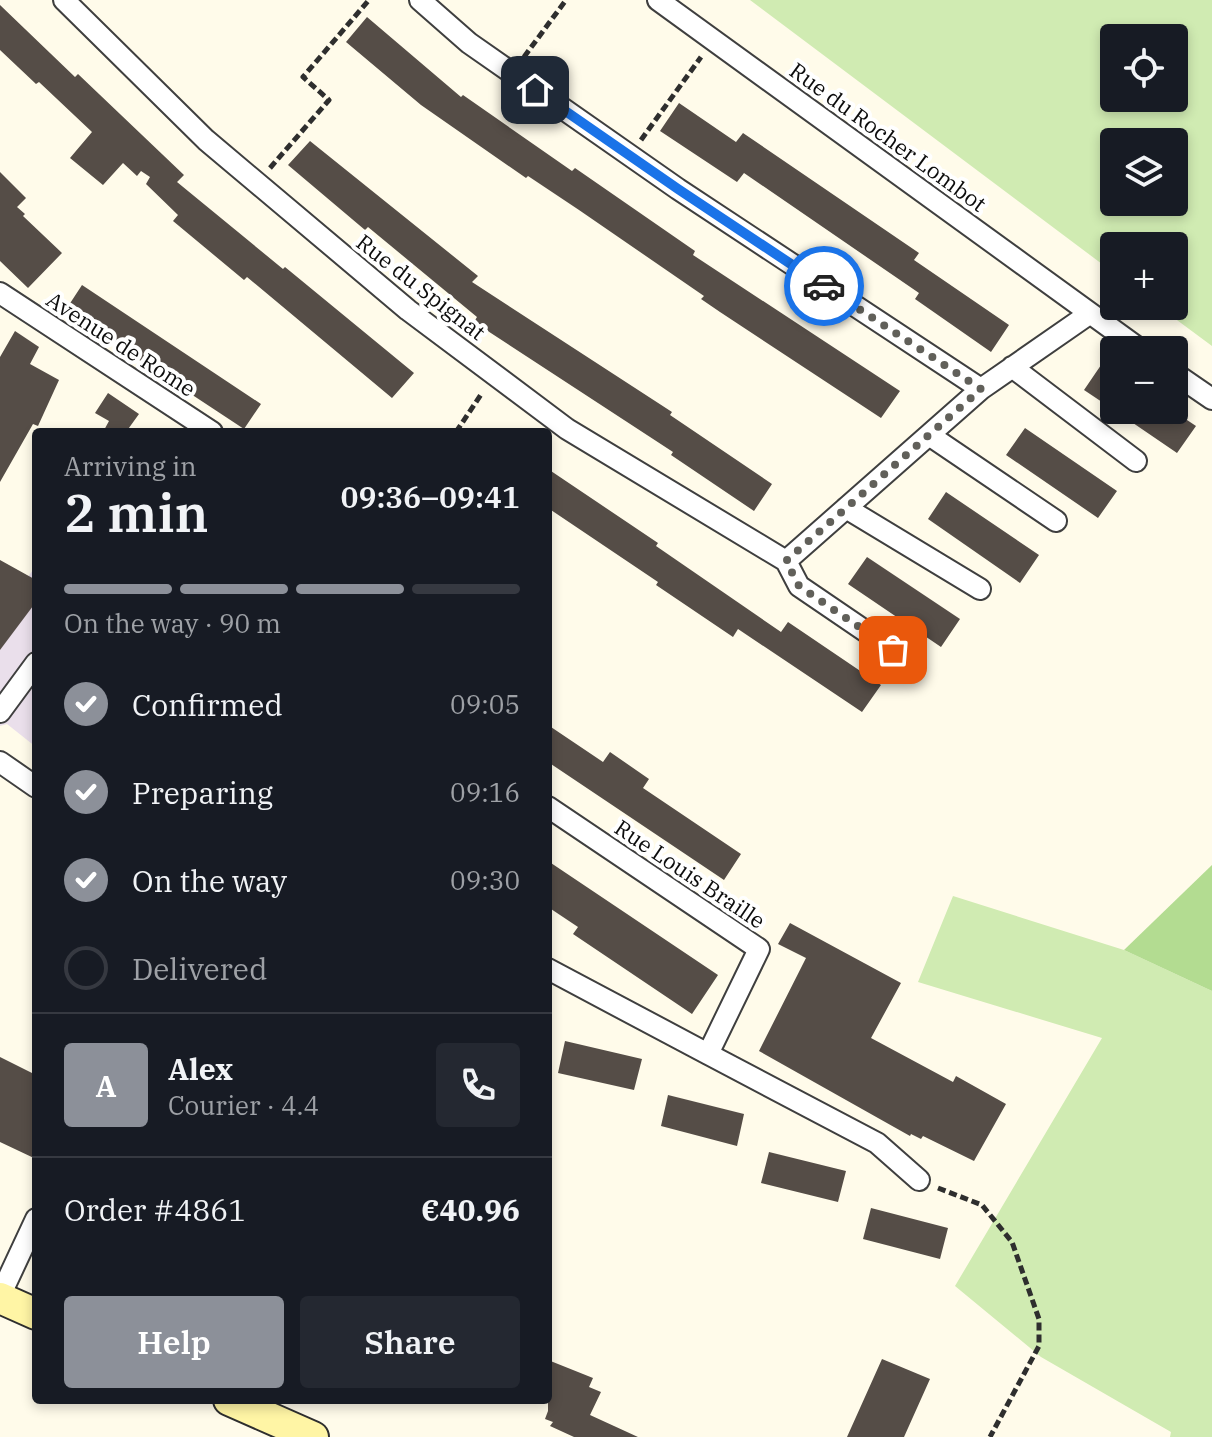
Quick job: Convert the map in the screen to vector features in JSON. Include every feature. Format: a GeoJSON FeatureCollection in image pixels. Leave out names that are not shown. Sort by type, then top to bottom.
{"type":"FeatureCollection","features":[{"type":"Feature","properties":{"kind":"main road"},"geometry":{"type":"LineString","coordinates":[[0,1297],[32,1312]]}},
{"type":"Feature","properties":{"kind":"main road"},"geometry":{"type":"LineString","coordinates":[[238,1404],[313,1437]]}},
{"type":"Feature","properties":{"kind":"street","name":"Rue du Spignat"},"geometry":{"type":"LineString","coordinates":[[64,0],[206,140],[408,310],[567,429],[786,561],[799,586],[893,650]]}},
{"type":"Feature","properties":{"kind":"street"},"geometry":{"type":"LineString","coordinates":[[420,0],[469,43],[630,156],[981,389]]}},
{"type":"Feature","properties":{"kind":"street","name":"Rue du Rocher Lombot"},"geometry":{"type":"LineString","coordinates":[[658,0],[1121,336]]}},
{"type":"Feature","properties":{"kind":"street","name":"Avenue de Rome"},"geometry":{"type":"LineString","coordinates":[[1,297],[204,428]]}},
{"type":"Feature","properties":{"kind":"street"},"geometry":{"type":"LineString","coordinates":[[786,561],[981,389],[1089,314]]}},
{"type":"Feature","properties":{"kind":"street"},"geometry":{"type":"LineString","coordinates":[[1012,367],[1136,461]]}},
{"type":"Feature","properties":{"kind":"street"},"geometry":{"type":"LineString","coordinates":[[1188,383],[1212,399]]}},
{"type":"Feature","properties":{"kind":"street"},"geometry":{"type":"LineString","coordinates":[[929,435],[1056,521]]}},
{"type":"Feature","properties":{"kind":"street"},"geometry":{"type":"LineString","coordinates":[[846,508],[980,589]]}},
{"type":"Feature","properties":{"kind":"street"},"geometry":{"type":"LineString","coordinates":[[0,712],[32,668]]}},
{"type":"Feature","properties":{"kind":"street"},"geometry":{"type":"LineString","coordinates":[[0,762],[32,784]]}},
{"type":"Feature","properties":{"kind":"street","name":"Rue Louis Braille"},"geometry":{"type":"LineString","coordinates":[[552,810],[759,949],[708,1054]]}},
{"type":"Feature","properties":{"kind":"street"},"geometry":{"type":"LineString","coordinates":[[552,971],[877,1143],[919,1180]]}},
{"type":"Feature","properties":{"kind":"street"},"geometry":{"type":"LineString","coordinates":[[0,1297],[32,1228]]}},
{"type":"Feature","properties":{"kind":"path"},"geometry":{"type":"LineString","coordinates":[[257,183],[329,100],[303,77],[369,0]]}},
{"type":"Feature","properties":{"kind":"path"},"geometry":{"type":"LineString","coordinates":[[512,73],[566,0]]}},
{"type":"Feature","properties":{"kind":"path"},"geometry":{"type":"LineString","coordinates":[[630,156],[713,40]]}},
{"type":"Feature","properties":{"kind":"path"},"geometry":{"type":"LineString","coordinates":[[459,428],[494,374]]}},
{"type":"Feature","properties":{"kind":"path"},"geometry":{"type":"LineString","coordinates":[[919,1180],[982,1205],[1012,1242],[1039,1319],[1039,1346],[990,1437]]}},
{"type":"Feature","properties":{"kind":"shaded area"},"geometry":{"type":"Polygon","coordinates":[[[32,571],[32,744],[7,724],[0,726],[0,614],[32,571]]]}},
{"type":"Feature","properties":{"kind":"green space"},"geometry":{"type":"Polygon","coordinates":[[[750,0],[1212,0],[1212,346],[1177,320],[1188,320],[1188,232],[1100,232],[1100,262],[750,0]]]}},
{"type":"Feature","properties":{"kind":"green space"},"geometry":{"type":"Polygon","coordinates":[[[1212,865],[1212,991],[1124,950],[1212,865]]]}},
{"type":"Feature","properties":{"kind":"green space"},"geometry":{"type":"Polygon","coordinates":[[[953,896],[1124,950],[1212,991],[1212,1437],[1170,1437],[1171,1432],[1041,1357],[955,1286],[1102,1038],[918,982],[953,896]]]}},
{"type":"Feature","properties":{"kind":"building"},"geometry":{"type":"Polygon","coordinates":[[[0,5],[184,175],[177,182],[414,373],[392,398],[247,277],[244,280],[173,221],[178,215],[146,184],[150,177],[141,171],[137,176],[123,163],[103,185],[70,158],[92,132],[0,50],[0,5]]]}},
{"type":"Feature","properties":{"kind":"building"},"geometry":{"type":"Polygon","coordinates":[[[367,17],[461,97],[463,95],[572,171],[575,168],[695,251],[693,255],[900,391],[881,418],[720,312],[701,299],[704,296],[421,105],[346,42],[367,17]]]}},
{"type":"Feature","properties":{"kind":"building"},"geometry":{"type":"Polygon","coordinates":[[[679,103],[736,142],[743,133],[919,253],[914,260],[1009,325],[991,352],[915,299],[919,293],[744,173],[737,182],[660,131],[679,103]]]}},
{"type":"Feature","properties":{"kind":"building"},"geometry":{"type":"Polygon","coordinates":[[[310,141],[478,276],[472,282],[672,412],[670,415],[772,484],[754,511],[671,455],[673,452],[474,322],[477,317],[288,165],[310,141]]]}},
{"type":"Feature","properties":{"kind":"building"},"geometry":{"type":"Polygon","coordinates":[[[0,172],[26,198],[17,207],[25,214],[23,216],[62,253],[28,288],[0,261],[0,172]]]}},
{"type":"Feature","properties":{"kind":"building"},"geometry":{"type":"Polygon","coordinates":[[[82,285],[261,404],[242,428],[65,311],[82,285]]]}},
{"type":"Feature","properties":{"kind":"building"},"geometry":{"type":"Polygon","coordinates":[[[15,331],[39,347],[30,364],[59,380],[38,426],[33,424],[0,482],[0,357],[15,331]]]}},
{"type":"Feature","properties":{"kind":"building"},"geometry":{"type":"Polygon","coordinates":[[[1100,367],[1100,401],[1084,390],[1100,367]]]}},
{"type":"Feature","properties":{"kind":"building"},"geometry":{"type":"Polygon","coordinates":[[[108,393],[139,414],[129,428],[105,428],[109,421],[95,413],[108,393]]]}},
{"type":"Feature","properties":{"kind":"building"},"geometry":{"type":"Polygon","coordinates":[[[1188,421],[1196,426],[1177,453],[1135,424],[1188,424],[1188,421]]]}},
{"type":"Feature","properties":{"kind":"building"},"geometry":{"type":"Polygon","coordinates":[[[1025,428],[1117,491],[1098,518],[1006,455],[1025,428]]]}},
{"type":"Feature","properties":{"kind":"building"},"geometry":{"type":"Polygon","coordinates":[[[552,472],[781,632],[788,622],[881,685],[862,712],[738,629],[733,637],[656,585],[658,582],[552,511],[552,472]]]}},
{"type":"Feature","properties":{"kind":"building"},"geometry":{"type":"Polygon","coordinates":[[[946,492],[1039,555],[1020,583],[928,519],[946,492]]]}},
{"type":"Feature","properties":{"kind":"building"},"geometry":{"type":"Polygon","coordinates":[[[867,557],[960,619],[941,647],[848,584],[867,557]]]}},
{"type":"Feature","properties":{"kind":"building"},"geometry":{"type":"Polygon","coordinates":[[[0,560],[32,578],[32,607],[0,650],[0,560]]]}},
{"type":"Feature","properties":{"kind":"building"},"geometry":{"type":"Polygon","coordinates":[[[552,728],[603,762],[610,752],[649,779],[643,788],[741,854],[724,880],[552,765],[552,728]]]}},
{"type":"Feature","properties":{"kind":"building"},"geometry":{"type":"Polygon","coordinates":[[[552,864],[718,975],[692,1014],[573,934],[578,927],[552,910],[552,864]]]}},
{"type":"Feature","properties":{"kind":"building"},"geometry":{"type":"Polygon","coordinates":[[[790,923],[901,983],[871,1038],[953,1082],[956,1076],[1006,1104],[974,1161],[923,1136],[921,1139],[910,1136],[759,1051],[806,958],[778,944],[790,923]]]}},
{"type":"Feature","properties":{"kind":"building"},"geometry":{"type":"Polygon","coordinates":[[[565,1041],[642,1059],[634,1090],[558,1073],[565,1041]]]}},
{"type":"Feature","properties":{"kind":"building"},"geometry":{"type":"Polygon","coordinates":[[[0,1057],[32,1073],[32,1157],[0,1142],[0,1057]]]}},
{"type":"Feature","properties":{"kind":"building"},"geometry":{"type":"Polygon","coordinates":[[[668,1095],[744,1114],[737,1146],[661,1126],[668,1095]]]}},
{"type":"Feature","properties":{"kind":"building"},"geometry":{"type":"Polygon","coordinates":[[[769,1152],[846,1171],[838,1202],[761,1183],[769,1152]]]}},
{"type":"Feature","properties":{"kind":"building"},"geometry":{"type":"Polygon","coordinates":[[[871,1208],[948,1228],[940,1259],[863,1239],[871,1208]]]}},
{"type":"Feature","properties":{"kind":"building"},"geometry":{"type":"Polygon","coordinates":[[[882,1359],[930,1379],[904,1437],[847,1437],[882,1359]]]}},
{"type":"Feature","properties":{"kind":"building"},"geometry":{"type":"Polygon","coordinates":[[[552,1362],[593,1378],[589,1387],[601,1392],[590,1415],[638,1437],[574,1437],[550,1426],[553,1422],[545,1419],[548,1404],[552,1404],[552,1362]]]}},
{"type":"Feature","properties":{"kind":"way so far"},"geometry":{"type":"LineString","coordinates":[[824,286],[981,389],[786,561],[799,586],[893,650]]}},
{"type":"Feature","properties":{"kind":"route"},"geometry":{"type":"LineString","coordinates":[[535,90],[824,286]]}}]}
